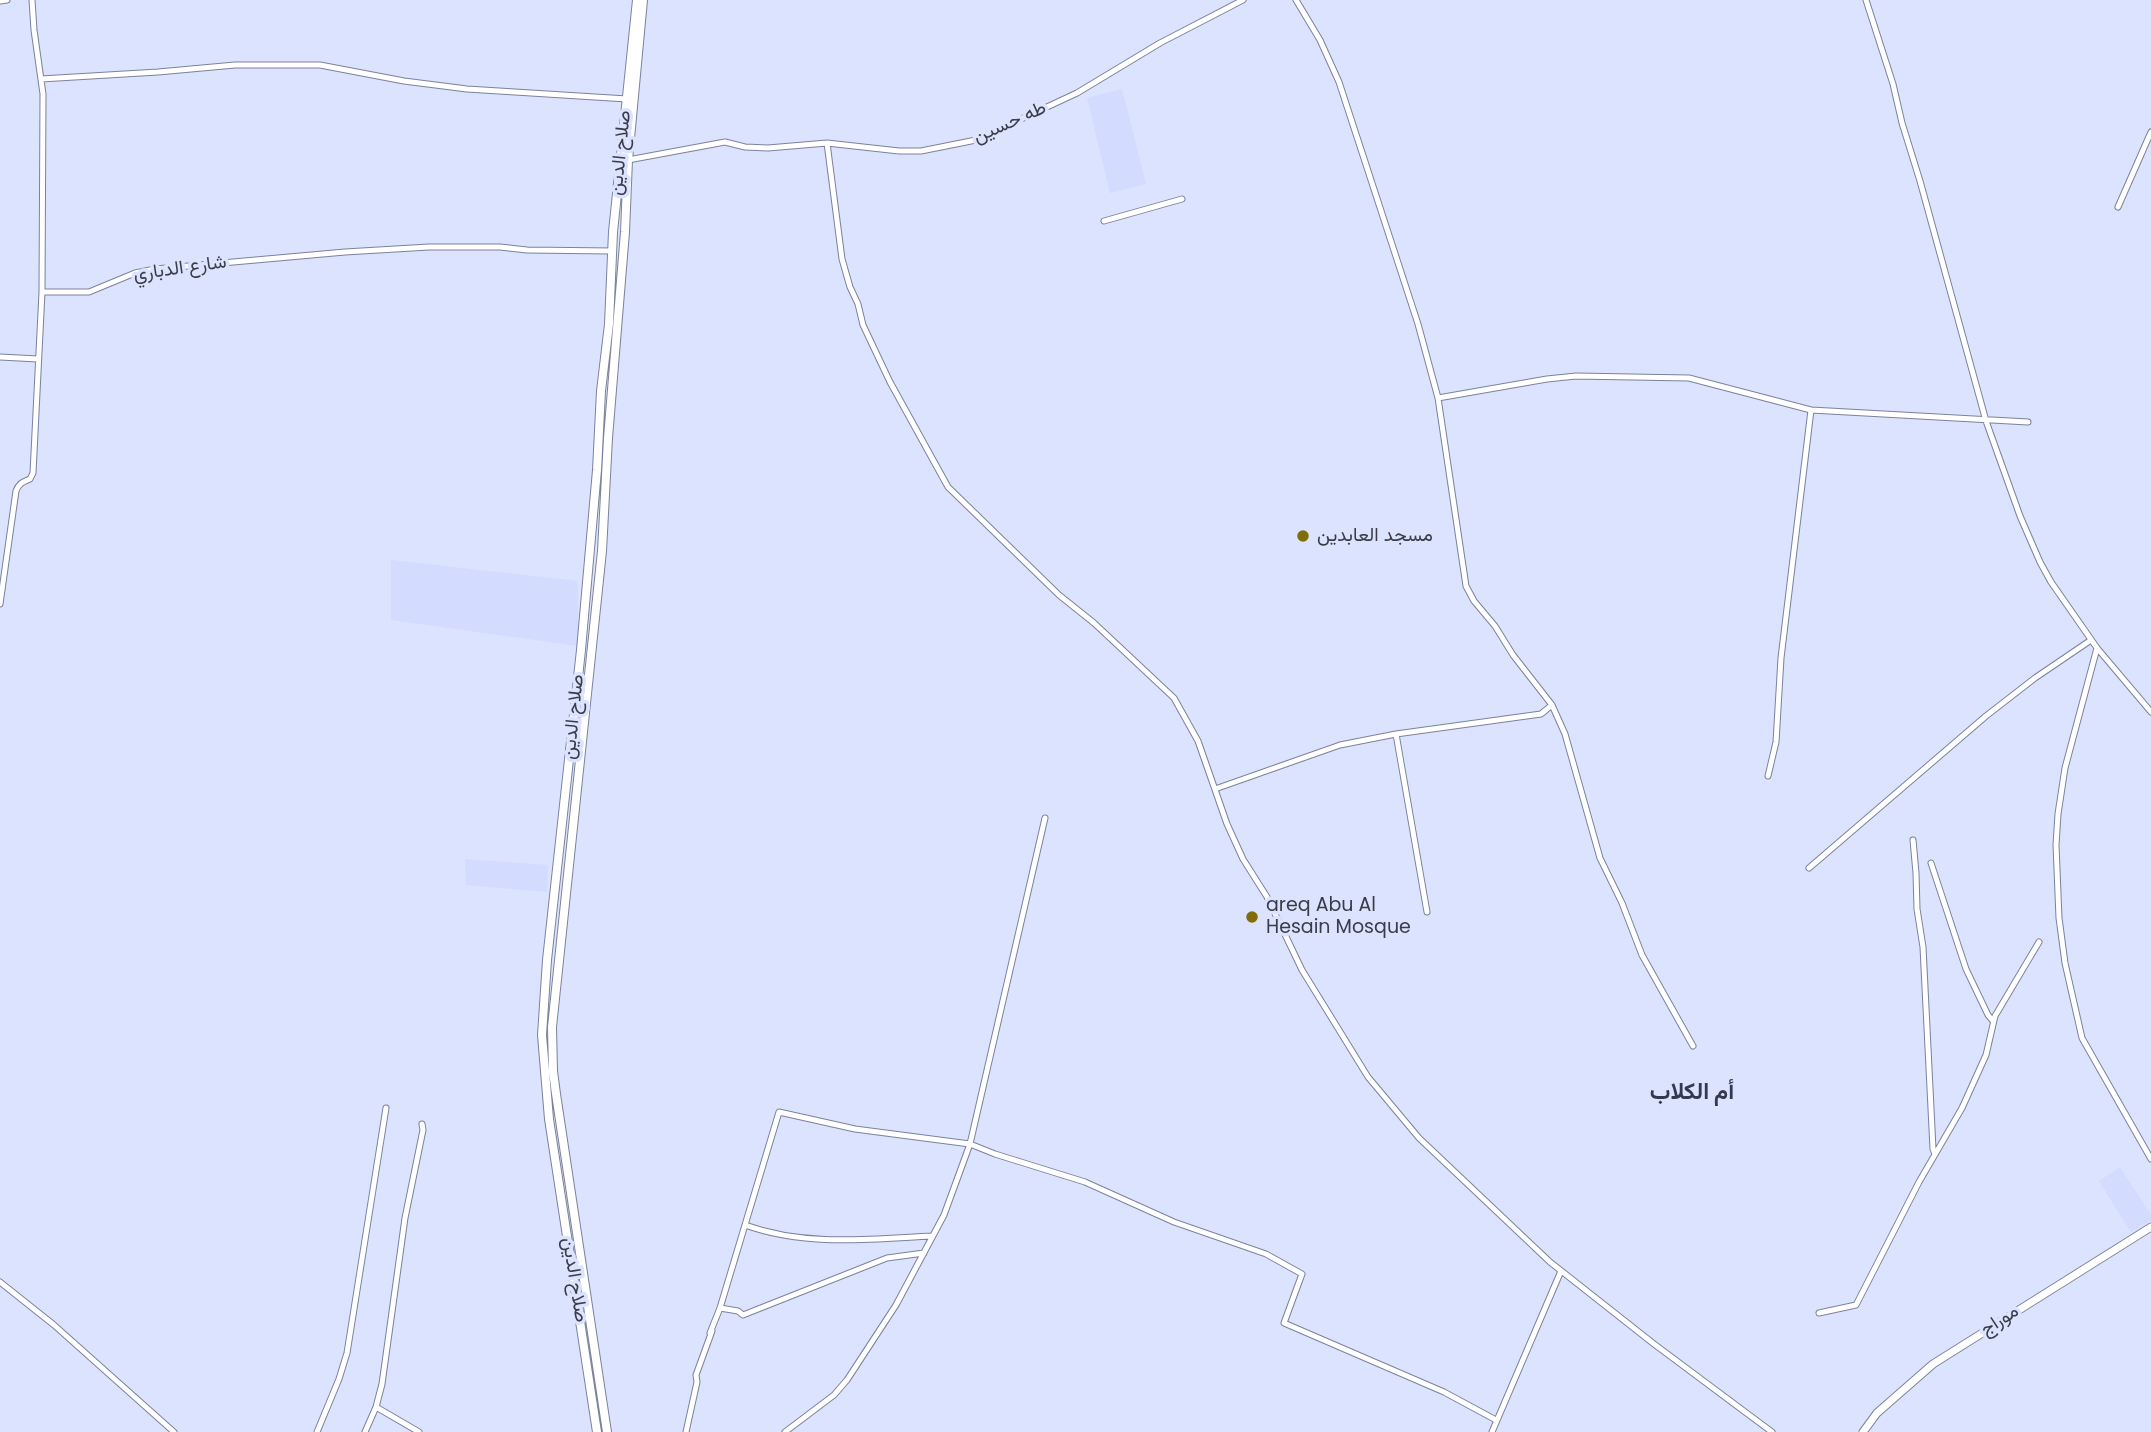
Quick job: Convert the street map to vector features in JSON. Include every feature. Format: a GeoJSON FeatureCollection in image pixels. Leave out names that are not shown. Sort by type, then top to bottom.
{"type":"FeatureCollection","features":[{"type":"Feature","properties":{"kind":"highway","name":"صلاح الدين"},"geometry":{"type":"LineString","coordinates":[[607,1432],[556,1094],[552,1027],[603,551],[612,375],[625,232],[639,15],[637,0]]}},
{"type":"Feature","properties":{"kind":"highway","name":"صلاح الدين"},"geometry":{"type":"LineString","coordinates":[[597,1432],[549,1119],[542,1034],[547,960],[582,650],[602,374],[609,324],[619,161],[643,0]]}},
{"type":"Feature","properties":{"kind":"highway"},"geometry":{"type":"LineString","coordinates":[[602,374],[612,375]]}},
{"type":"Feature","properties":{"kind":"highway"},"geometry":{"type":"LineString","coordinates":[[576,1295],[582,1292],[587,1294]]}},
{"type":"Feature","properties":{"kind":"main road","name":"موراج"},"geometry":{"type":"LineString","coordinates":[[1863,1432],[1877,1413],[1933,1364],[2151,1227]]}},
{"type":"Feature","properties":{"kind":"street"},"geometry":{"type":"LineString","coordinates":[[0,1],[7,0]]}},
{"type":"Feature","properties":{"kind":"street"},"geometry":{"type":"LineString","coordinates":[[0,604],[16,491],[33,473],[42,292],[43,94],[32,0]]}},
{"type":"Feature","properties":{"kind":"street","name":"طه حسين"},"geometry":{"type":"LineString","coordinates":[[628,160],[725,142],[745,147],[768,148],[827,143],[920,151],[976,140],[1076,93],[1160,43],[1243,0]]}},
{"type":"Feature","properties":{"kind":"street"},"geometry":{"type":"LineString","coordinates":[[1296,0],[1320,40],[1352,116],[1418,324],[1438,398],[1466,586],[1513,655],[1552,705],[1565,734],[1600,858],[1622,903],[1642,956],[1693,1046]]}},
{"type":"Feature","properties":{"kind":"street"},"geometry":{"type":"LineString","coordinates":[[1866,0],[1955,301],[1986,421],[2020,516],[2051,582],[2097,648],[2151,712]]}},
{"type":"Feature","properties":{"kind":"street"},"geometry":{"type":"LineString","coordinates":[[41,79],[235,65],[320,65],[404,81],[467,89],[627,99]]}},
{"type":"Feature","properties":{"kind":"street"},"geometry":{"type":"LineString","coordinates":[[2118,207],[2151,132]]}},
{"type":"Feature","properties":{"kind":"street"},"geometry":{"type":"LineString","coordinates":[[827,143],[842,259],[863,325],[890,382],[948,487],[1059,595],[1094,623],[1174,698],[1198,741],[1227,824],[1243,859],[1267,897],[1302,970],[1368,1077],[1419,1138],[1561,1271],[1772,1432]]}},
{"type":"Feature","properties":{"kind":"street"},"geometry":{"type":"LineString","coordinates":[[1104,221],[1182,199]]}},
{"type":"Feature","properties":{"kind":"street","name":"شارع الدباري"},"geometry":{"type":"LineString","coordinates":[[42,292],[89,292],[122,278],[155,269],[345,252],[468,247],[612,251]]}},
{"type":"Feature","properties":{"kind":"street"},"geometry":{"type":"LineString","coordinates":[[0,356],[38,359]]}},
{"type":"Feature","properties":{"kind":"street"},"geometry":{"type":"LineString","coordinates":[[1438,398],[1576,376],[1689,378],[1811,410],[2028,422]]}},
{"type":"Feature","properties":{"kind":"street"},"geometry":{"type":"LineString","coordinates":[[1768,776],[1776,742],[1783,645],[1811,410]]}},
{"type":"Feature","properties":{"kind":"street"},"geometry":{"type":"LineString","coordinates":[[1809,868],[1975,724],[2091,640]]}},
{"type":"Feature","properties":{"kind":"street"},"geometry":{"type":"LineString","coordinates":[[2097,648],[2065,768],[2058,814],[2056,845],[2059,918],[2065,963],[2082,1038],[2151,1159]]}},
{"type":"Feature","properties":{"kind":"street"},"geometry":{"type":"LineString","coordinates":[[1215,789],[1340,745],[1396,734],[1541,714],[1552,705]]}},
{"type":"Feature","properties":{"kind":"street"},"geometry":{"type":"LineString","coordinates":[[1396,734],[1427,912]]}},
{"type":"Feature","properties":{"kind":"street"},"geometry":{"type":"LineString","coordinates":[[785,1432],[834,1395],[847,1380],[896,1304],[944,1215],[970,1144],[1045,818]]}},
{"type":"Feature","properties":{"kind":"street"},"geometry":{"type":"LineString","coordinates":[[1913,840],[1917,909],[1923,947],[1933,1149],[1936,1154]]}},
{"type":"Feature","properties":{"kind":"street"},"geometry":{"type":"LineString","coordinates":[[1931,863],[1966,969],[1993,1021]]}},
{"type":"Feature","properties":{"kind":"street"},"geometry":{"type":"LineString","coordinates":[[1819,1312],[1856,1305],[1894,1229],[1962,1108],[1986,1055],[1993,1021],[2039,942]]}},
{"type":"Feature","properties":{"kind":"street"},"geometry":{"type":"LineString","coordinates":[[317,1432],[347,1353],[386,1108]]}},
{"type":"Feature","properties":{"kind":"street"},"geometry":{"type":"LineString","coordinates":[[686,1432],[697,1382],[696,1375],[720,1308],[779,1112],[855,1129],[970,1144],[1085,1182],[1174,1222],[1266,1254],[1302,1273],[1284,1323],[1444,1392],[1496,1420]]}},
{"type":"Feature","properties":{"kind":"street"},"geometry":{"type":"LineString","coordinates":[[365,1432],[382,1384],[405,1218],[422,1124]]}},
{"type":"Feature","properties":{"kind":"street"},"geometry":{"type":"LineString","coordinates":[[745,1225],[762,1231],[819,1240],[932,1236]]}},
{"type":"Feature","properties":{"kind":"street"},"geometry":{"type":"LineString","coordinates":[[720,1308],[738,1311],[743,1315],[887,1258],[924,1252]]}},
{"type":"Feature","properties":{"kind":"street"},"geometry":{"type":"LineString","coordinates":[[1492,1432],[1561,1271]]}},
{"type":"Feature","properties":{"kind":"street"},"geometry":{"type":"LineString","coordinates":[[0,1282],[54,1325],[174,1432]]}},
{"type":"Feature","properties":{"kind":"street"},"geometry":{"type":"LineString","coordinates":[[376,1407],[419,1432]]}},
{"type":"Feature","properties":{"kind":"shaded area"},"geometry":{"type":"Polygon","coordinates":[[[1122,89],[1146,184],[1110,193],[1087,98],[1122,89]]]}},
{"type":"Feature","properties":{"kind":"shaded area"},"geometry":{"type":"Polygon","coordinates":[[[391,560],[578,581],[578,646],[391,620],[391,560]]]}},
{"type":"Feature","properties":{"kind":"shaded area"},"geometry":{"type":"Polygon","coordinates":[[[465,859],[548,865],[547,892],[466,885],[465,859]]]}},
{"type":"Feature","properties":{"kind":"shaded area"},"geometry":{"type":"Polygon","coordinates":[[[2120,1167],[2151,1215],[2151,1220],[2131,1232],[2099,1181],[2120,1167]]]}},
{"type":"Feature","properties":{"kind":"place","name":"مسجد العابدين"},"geometry":{"type":"Point","coordinates":[1303,536]}},
{"type":"Feature","properties":{"kind":"place","name":"areq Abu Al Hesain Mosque"},"geometry":{"type":"Point","coordinates":[1252,917]}},
{"type":"Feature","properties":{"kind":"district","name":"أم الكلاب"},"geometry":{"type":"Point","coordinates":[1692,1093]}}]}
